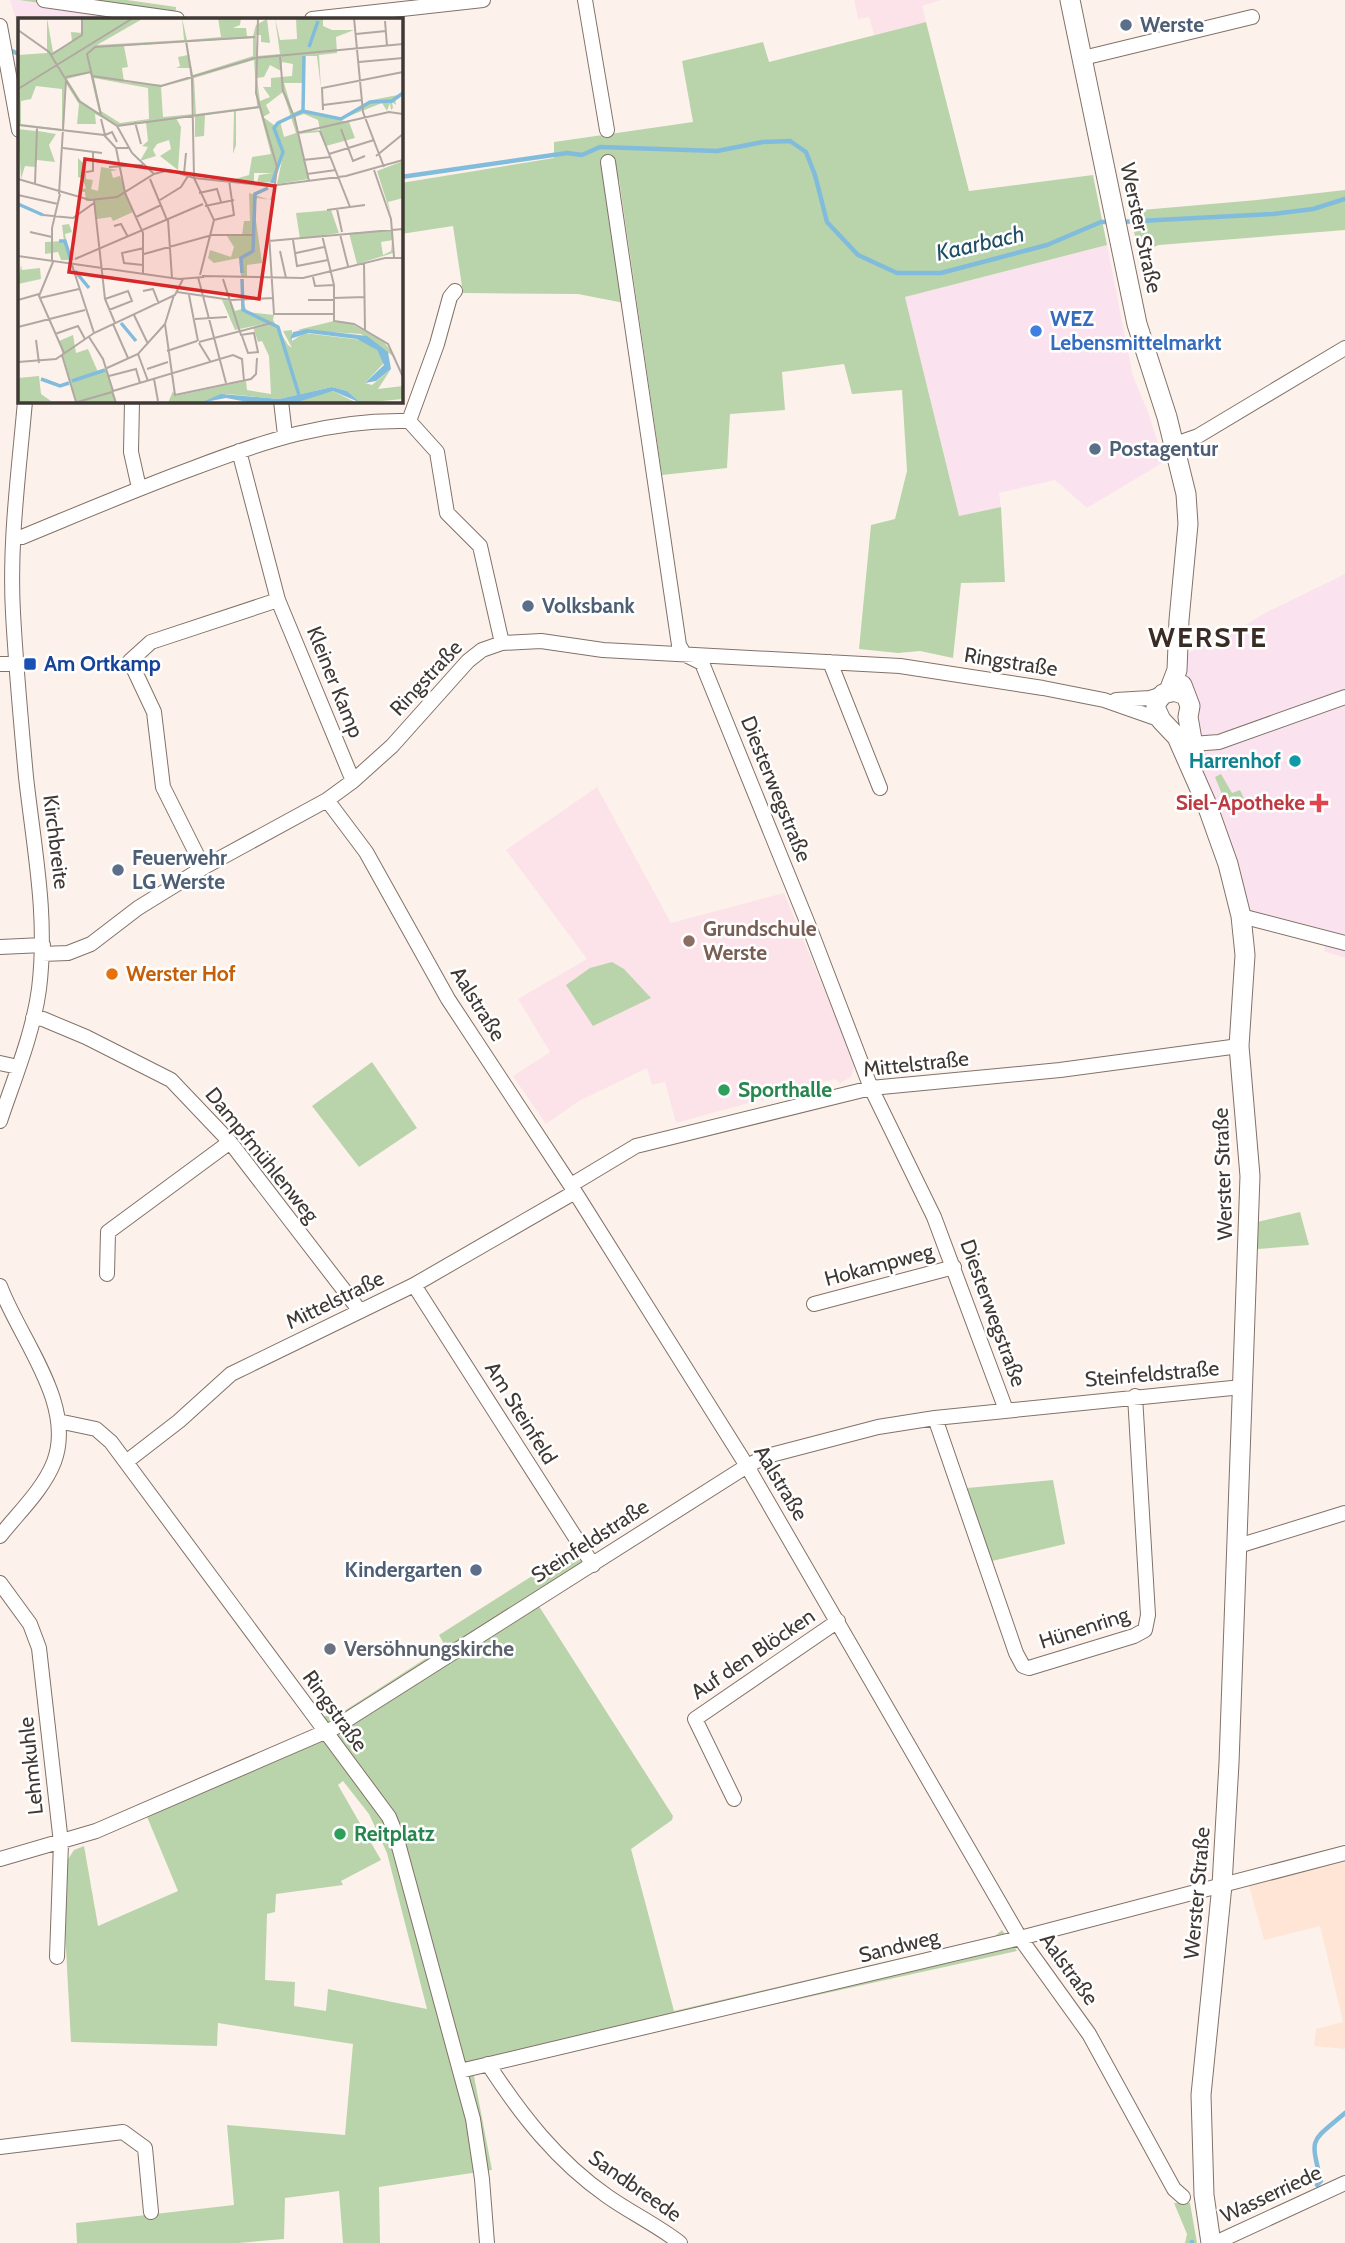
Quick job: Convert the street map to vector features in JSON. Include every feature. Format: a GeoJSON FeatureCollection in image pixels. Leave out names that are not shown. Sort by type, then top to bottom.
{"type":"FeatureCollection","features":[{"type":"Feature","properties":{"kind":"main road","name":"Werster Straße"},"geometry":{"type":"LineString","coordinates":[[1070,0],[1142,342],[1175,444],[1188,511],[1177,670],[1172,693],[1156,703],[1157,715],[1177,737],[1207,806],[1228,864],[1241,916],[1245,956],[1239,1046],[1250,1175],[1238,1546],[1222,1885],[1201,2095],[1203,2194],[1213,2243]]}},
{"type":"Feature","properties":{"kind":"main road","name":"Werster Straße"},"geometry":{"type":"LineString","coordinates":[[1172,693],[1190,706],[1188,717],[1192,744],[1207,806]]}},
{"type":"Feature","properties":{"kind":"main road"},"geometry":{"type":"LineString","coordinates":[[1163,722],[1178,725],[1188,717]]}},
{"type":"Feature","properties":{"kind":"street"},"geometry":{"type":"LineString","coordinates":[[44,0],[170,18]]}},
{"type":"Feature","properties":{"kind":"street"},"geometry":{"type":"LineString","coordinates":[[321,18],[483,0]]}},
{"type":"Feature","properties":{"kind":"street"},"geometry":{"type":"LineString","coordinates":[[585,0],[607,130]]}},
{"type":"Feature","properties":{"kind":"street"},"geometry":{"type":"LineString","coordinates":[[1083,58],[1252,18]]}},
{"type":"Feature","properties":{"kind":"street"},"geometry":{"type":"LineString","coordinates":[[0,26],[18,124]]}},
{"type":"Feature","properties":{"kind":"street"},"geometry":{"type":"LineString","coordinates":[[608,162],[679,645],[684,654]]}},
{"type":"Feature","properties":{"kind":"street"},"geometry":{"type":"LineString","coordinates":[[409,421],[454,291]]}},
{"type":"Feature","properties":{"kind":"street"},"geometry":{"type":"LineString","coordinates":[[1175,444],[1198,436],[1345,348]]}},
{"type":"Feature","properties":{"kind":"street","name":"Kirchbreite"},"geometry":{"type":"LineString","coordinates":[[25,402],[14,537],[13,603],[26,776],[43,907],[42,950]]}},
{"type":"Feature","properties":{"kind":"street"},"geometry":{"type":"LineString","coordinates":[[132,402],[131,452],[139,488]]}},
{"type":"Feature","properties":{"kind":"street"},"geometry":{"type":"LineString","coordinates":[[281,402],[285,435]]}},
{"type":"Feature","properties":{"kind":"street"},"geometry":{"type":"LineString","coordinates":[[14,537],[22,537],[139,488],[285,435],[317,427],[376,420],[409,421],[437,452],[447,513],[480,546],[502,643]]}},
{"type":"Feature","properties":{"kind":"street","name":"Kleiner Kamp"},"geometry":{"type":"LineString","coordinates":[[239,451],[278,600],[353,781]]}},
{"type":"Feature","properties":{"kind":"street"},"geometry":{"type":"LineString","coordinates":[[206,866],[198,857],[163,787],[155,712],[130,661],[151,642],[278,600]]}},
{"type":"Feature","properties":{"kind":"street","name":"Ringstraße"},"geometry":{"type":"LineString","coordinates":[[0,947],[68,953],[90,944],[138,908],[206,866],[327,800],[353,781],[391,746],[468,661],[482,650],[502,643],[541,641],[603,650],[900,666],[1104,700],[1163,722]]}},
{"type":"Feature","properties":{"kind":"street","name":"Diesterwegstraße"},"geometry":{"type":"LineString","coordinates":[[684,654],[702,663],[872,1088],[930,1208],[1006,1410]]}},
{"type":"Feature","properties":{"kind":"street"},"geometry":{"type":"LineString","coordinates":[[830,662],[880,788]]}},
{"type":"Feature","properties":{"kind":"street"},"geometry":{"type":"LineString","coordinates":[[0,664],[18,664]]}},
{"type":"Feature","properties":{"kind":"street","name":"Ringstraße"},"geometry":{"type":"LineString","coordinates":[[1104,700],[1150,698],[1172,693]]}},
{"type":"Feature","properties":{"kind":"street"},"geometry":{"type":"LineString","coordinates":[[1192,744],[1219,742],[1345,697]]}},
{"type":"Feature","properties":{"kind":"street","name":"Aalstraße"},"geometry":{"type":"LineString","coordinates":[[327,800],[366,852],[448,999],[573,1189],[747,1466],[1020,1938],[1089,2034],[1174,2189],[1183,2197]]}},
{"type":"Feature","properties":{"kind":"street"},"geometry":{"type":"LineString","coordinates":[[1241,916],[1345,943]]}},
{"type":"Feature","properties":{"kind":"street"},"geometry":{"type":"LineString","coordinates":[[0,1121],[33,1018],[42,950]]}},
{"type":"Feature","properties":{"kind":"street","name":"Dampfmühlenweg"},"geometry":{"type":"LineString","coordinates":[[33,1018],[43,1019],[86,1037],[171,1080],[230,1142],[359,1311]]}},
{"type":"Feature","properties":{"kind":"street","name":"Mittelstraße"},"geometry":{"type":"LineString","coordinates":[[126,1462],[179,1421],[231,1374],[414,1284],[573,1189],[636,1146],[872,1088],[1060,1070],[1239,1046]]}},
{"type":"Feature","properties":{"kind":"street"},"geometry":{"type":"LineString","coordinates":[[0,1063],[18,1068]]}},
{"type":"Feature","properties":{"kind":"street"},"geometry":{"type":"LineString","coordinates":[[107,1274],[108,1232],[230,1142]]}},
{"type":"Feature","properties":{"kind":"street","name":"Hokampweg"},"geometry":{"type":"LineString","coordinates":[[814,1304],[954,1267]]}},
{"type":"Feature","properties":{"kind":"street","name":"Am Steinfeld"},"geometry":{"type":"LineString","coordinates":[[414,1284],[593,1565]]}},
{"type":"Feature","properties":{"kind":"street"},"geometry":{"type":"LineString","coordinates":[[0,1286],[51,1393],[58,1421],[59,1444],[54,1463],[39,1489],[0,1536]]}},
{"type":"Feature","properties":{"kind":"street","name":"Steinfeldstraße"},"geometry":{"type":"LineString","coordinates":[[0,1859],[96,1832],[334,1728],[747,1466],[767,1456],[878,1427],[935,1418],[1242,1387]]}},
{"type":"Feature","properties":{"kind":"street","name":"Hünenring"},"geometry":{"type":"LineString","coordinates":[[935,1418],[1016,1653],[1023,1666],[1029,1668],[1134,1636],[1145,1630],[1148,1615],[1135,1396]]}},
{"type":"Feature","properties":{"kind":"street","name":"Ringstraße"},"geometry":{"type":"LineString","coordinates":[[58,1421],[96,1429],[111,1443],[389,1817],[473,2119],[482,2179],[487,2243]]}},
{"type":"Feature","properties":{"kind":"street"},"geometry":{"type":"LineString","coordinates":[[1238,1546],[1345,1513]]}},
{"type":"Feature","properties":{"kind":"street","name":"Lehmkuhle"},"geometry":{"type":"LineString","coordinates":[[0,1583],[30,1624],[36,1634],[39,1648],[61,1843],[57,1957]]}},
{"type":"Feature","properties":{"kind":"street","name":"Auf den Blöcken"},"geometry":{"type":"LineString","coordinates":[[734,1799],[695,1718],[838,1621]]}},
{"type":"Feature","properties":{"kind":"street","name":"Sandweg"},"geometry":{"type":"LineString","coordinates":[[460,2071],[1020,1938],[1345,1853]]}},
{"type":"Feature","properties":{"kind":"street","name":"Sandbreede"},"geometry":{"type":"LineString","coordinates":[[488,2064],[517,2108],[551,2148],[605,2195],[680,2243]]}},
{"type":"Feature","properties":{"kind":"street"},"geometry":{"type":"LineString","coordinates":[[0,2147],[123,2132],[145,2148],[151,2212]]}},
{"type":"Feature","properties":{"kind":"street","name":"Wasserriede"},"geometry":{"type":"LineString","coordinates":[[1213,2243],[1345,2183]]}},
{"type":"Feature","properties":{"kind":"shaded area"},"geometry":{"type":"Polygon","coordinates":[[[10,0],[144,18],[18,18],[18,27],[10,0]]]}},
{"type":"Feature","properties":{"kind":"shaded area"},"geometry":{"type":"Polygon","coordinates":[[[854,0],[941,0],[922,6],[926,22],[874,35],[869,17],[858,19],[854,0]]]}},
{"type":"Feature","properties":{"kind":"shaded area"},"geometry":{"type":"Polygon","coordinates":[[[1107,245],[1133,376],[1164,462],[1087,508],[1055,480],[999,493],[1001,507],[959,516],[905,297],[1107,245]]]}},
{"type":"Feature","properties":{"kind":"shaded area"},"geometry":{"type":"Polygon","coordinates":[[[1345,574],[1345,958],[1324,951],[1326,936],[1245,914],[1197,758],[1179,657],[1232,633],[1267,612],[1345,574]]]}},
{"type":"Feature","properties":{"kind":"shaded area","name":"Grundschule Werste"},"geometry":{"type":"Polygon","coordinates":[[[597,787],[671,923],[784,893],[855,1064],[851,1077],[840,1083],[835,1079],[676,1123],[665,1082],[652,1085],[647,1068],[579,1101],[546,1124],[513,1076],[550,1052],[518,999],[587,959],[506,850],[597,787]]]}},
{"type":"Feature","properties":{"kind":"shaded area"},"geometry":{"type":"Polygon","coordinates":[[[1345,1857],[1345,2049],[1314,2046],[1316,2029],[1343,2022],[1320,1926],[1264,1940],[1248,1882],[1345,1857]]]}},
{"type":"Feature","properties":{"kind":"green space"},"geometry":{"type":"Polygon","coordinates":[[[19,0],[127,0],[176,7],[175,18],[144,18],[19,0]]]}},
{"type":"Feature","properties":{"kind":"green space"},"geometry":{"type":"Polygon","coordinates":[[[926,22],[969,191],[1093,175],[1107,245],[905,297],[959,516],[1001,507],[1005,582],[961,583],[953,658],[920,651],[898,653],[859,649],[871,525],[895,519],[907,471],[902,390],[852,394],[844,364],[782,372],[785,410],[730,414],[727,468],[662,475],[619,179],[604,182],[624,303],[578,294],[463,293],[453,226],[402,234],[402,183],[554,158],[554,142],[693,122],[682,61],[763,42],[769,62],[926,22]]]}},
{"type":"Feature","properties":{"kind":"green space"},"geometry":{"type":"Polygon","coordinates":[[[1345,190],[1345,230],[1159,245],[1138,252],[1130,211],[1345,190]]]}},
{"type":"Feature","properties":{"kind":"green space"},"geometry":{"type":"Polygon","coordinates":[[[1221,774],[1232,793],[1240,790],[1247,805],[1230,814],[1215,777],[1221,774]]]}},
{"type":"Feature","properties":{"kind":"green space"},"geometry":{"type":"Polygon","coordinates":[[[612,962],[624,969],[651,998],[593,1026],[566,985],[590,968],[612,962]]]}},
{"type":"Feature","properties":{"kind":"green space"},"geometry":{"type":"Polygon","coordinates":[[[372,1062],[417,1128],[359,1167],[312,1106],[372,1062]]]}},
{"type":"Feature","properties":{"kind":"green space"},"geometry":{"type":"Polygon","coordinates":[[[1300,1212],[1309,1245],[1258,1249],[1257,1222],[1300,1212]]]}},
{"type":"Feature","properties":{"kind":"green space"},"geometry":{"type":"Polygon","coordinates":[[[1053,1480],[1065,1544],[992,1561],[967,1488],[1053,1480]]]}},
{"type":"Feature","properties":{"kind":"green space"},"geometry":{"type":"Polygon","coordinates":[[[567,1554],[589,1564],[535,1600],[673,1816],[672,1820],[631,1849],[674,2011],[995,1936],[1002,1930],[1017,1951],[473,2071],[492,2170],[379,2187],[380,2243],[343,2243],[339,2191],[285,2198],[284,2239],[238,2243],[77,2243],[76,2223],[234,2205],[227,2125],[345,2135],[353,2044],[218,2023],[217,2046],[71,2042],[64,1912],[65,1864],[74,1850],[84,1846],[98,1926],[178,1891],[145,1812],[312,1739],[324,1716],[338,1715],[445,1646],[439,1635],[567,1554]],[[343,1781],[338,1785],[381,1860],[341,1881],[343,1885],[276,1894],[275,1912],[267,1914],[265,1980],[295,1982],[294,2006],[326,2011],[328,1989],[427,2009],[387,1853],[369,1814],[343,1781]]]}},
{"type":"Feature","properties":{"kind":"green space"},"geometry":{"type":"Polygon","coordinates":[[[1174,2203],[1190,2203],[1197,2243],[1185,2243],[1187,2234],[1174,2203]]]}},
{"type":"Feature","properties":{"kind":"waterway","name":"Kaarbach"},"geometry":{"type":"LineString","coordinates":[[7,49],[18,54]]}},
{"type":"Feature","properties":{"kind":"waterway","name":"Kaarbach"},"geometry":{"type":"LineString","coordinates":[[402,177],[567,153],[582,155],[600,147],[717,151],[763,142],[790,141],[806,152],[827,222],[858,255],[897,273],[941,273],[1047,245],[1101,222],[1111,222]]}},
{"type":"Feature","properties":{"kind":"waterway","name":"Kaarbach"},"geometry":{"type":"LineString","coordinates":[[1120,222],[1273,214],[1313,209],[1345,199]]}},
{"type":"Feature","properties":{"kind":"waterway"},"geometry":{"type":"LineString","coordinates":[[1317,2185],[1321,2181],[1315,2156],[1316,2141],[1345,2113]]}},
{"type":"Feature","properties":{"kind":"place","name":"Werste"},"geometry":{"type":"Point","coordinates":[1126,25]}},
{"type":"Feature","properties":{"kind":"place","name":"WEZ Lebensmittelmarkt"},"geometry":{"type":"Point","coordinates":[1036,331]}},
{"type":"Feature","properties":{"kind":"place","name":"Postagentur"},"geometry":{"type":"Point","coordinates":[1095,449]}},
{"type":"Feature","properties":{"kind":"place","name":"Volksbank"},"geometry":{"type":"Point","coordinates":[528,606]}},
{"type":"Feature","properties":{"kind":"place","name":"Am Ortkamp"},"geometry":{"type":"Point","coordinates":[30,664]}},
{"type":"Feature","properties":{"kind":"place","name":"Harrenhof"},"geometry":{"type":"Point","coordinates":[1295,761]}},
{"type":"Feature","properties":{"kind":"place","name":"Siel-Apotheke"},"geometry":{"type":"Point","coordinates":[1319,803]}},
{"type":"Feature","properties":{"kind":"place","name":"Feuerwehr LG Werste"},"geometry":{"type":"Point","coordinates":[118,870]}},
{"type":"Feature","properties":{"kind":"place","name":"Grundschule Werste"},"geometry":{"type":"Point","coordinates":[689,941]}},
{"type":"Feature","properties":{"kind":"place","name":"Werster Hof"},"geometry":{"type":"Point","coordinates":[112,974]}},
{"type":"Feature","properties":{"kind":"place","name":"Sporthalle"},"geometry":{"type":"Point","coordinates":[724,1090]}},
{"type":"Feature","properties":{"kind":"place","name":"Kindergarten"},"geometry":{"type":"Point","coordinates":[476,1570]}},
{"type":"Feature","properties":{"kind":"place","name":"Versöhnungskirche"},"geometry":{"type":"Point","coordinates":[330,1649]}},
{"type":"Feature","properties":{"kind":"place","name":"Reitplatz"},"geometry":{"type":"Point","coordinates":[340,1834]}},
{"type":"Feature","properties":{"kind":"district","name":"WERSTE"},"geometry":{"type":"Point","coordinates":[1208,637]}}]}
